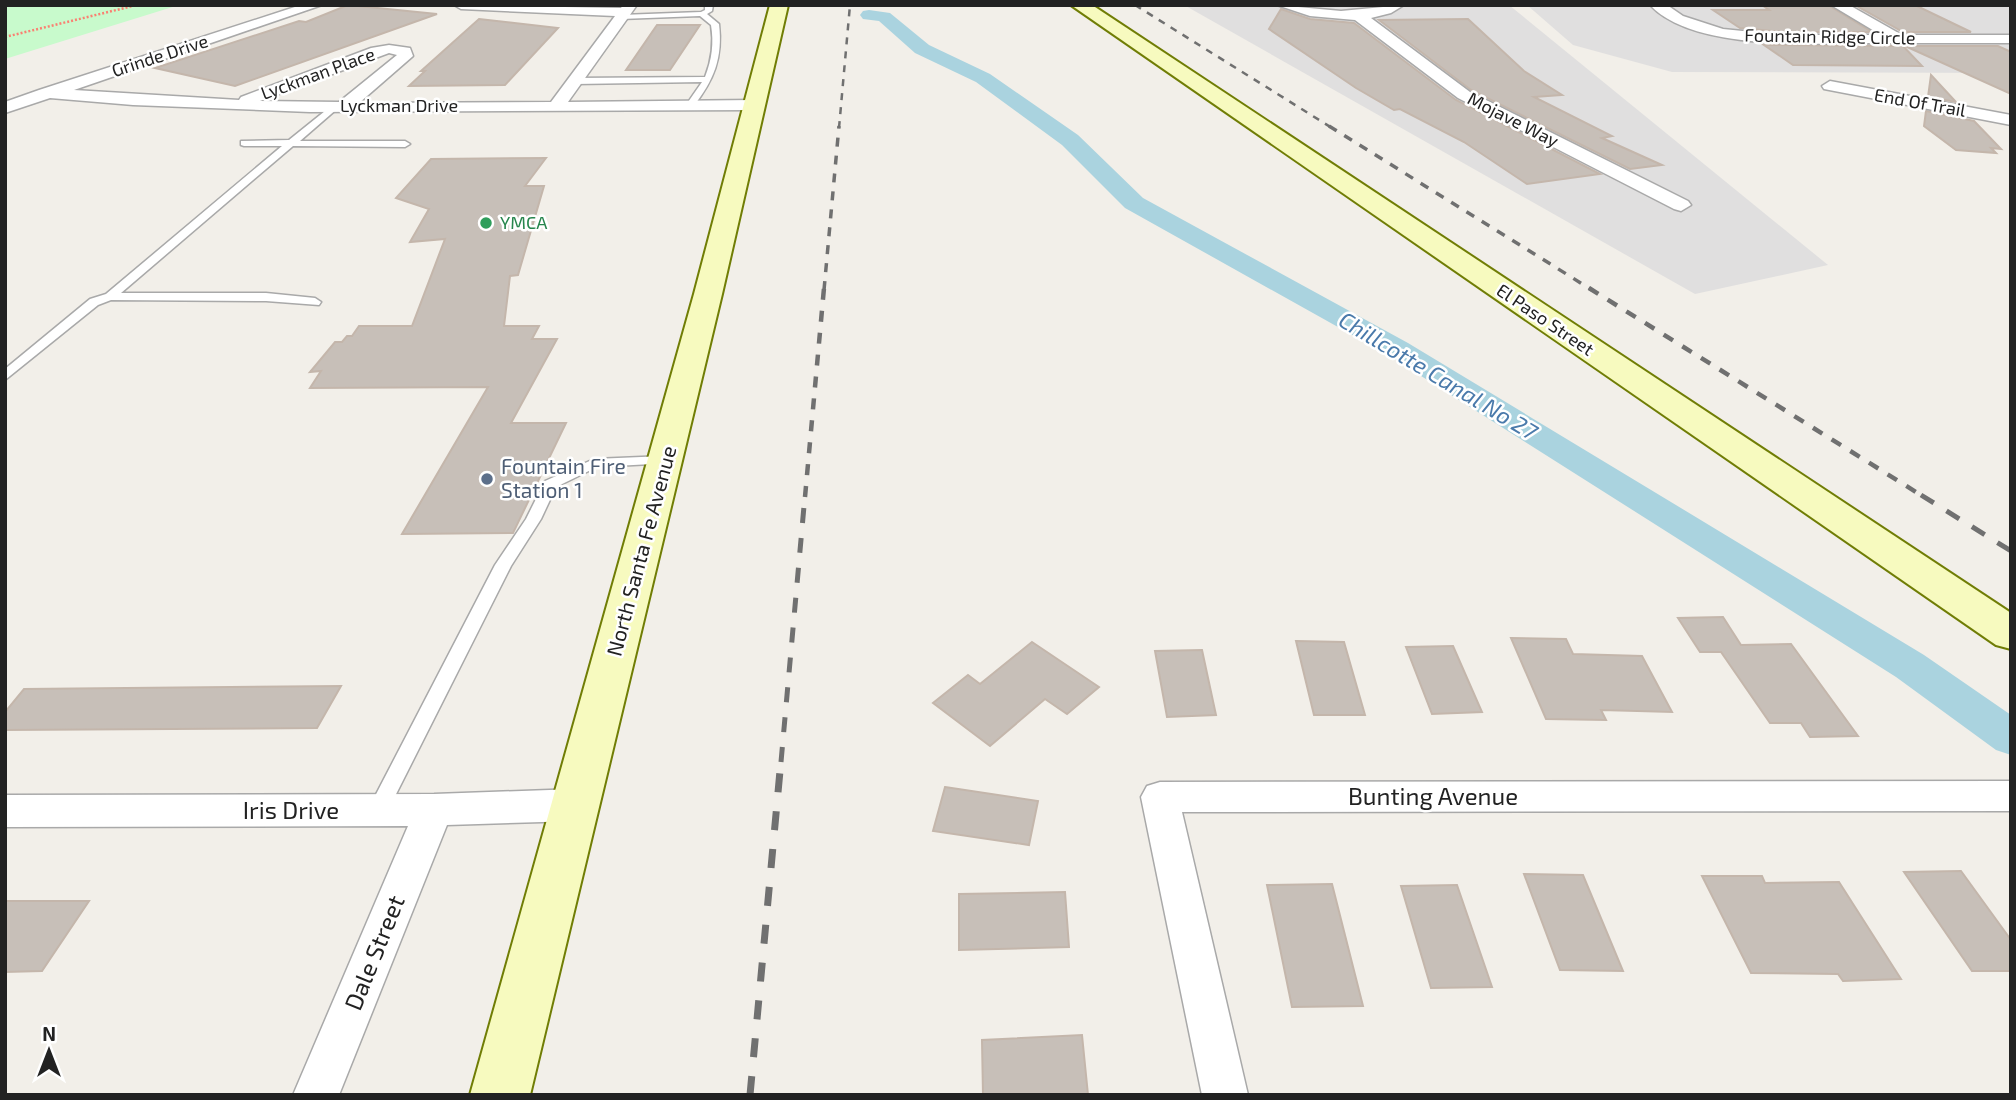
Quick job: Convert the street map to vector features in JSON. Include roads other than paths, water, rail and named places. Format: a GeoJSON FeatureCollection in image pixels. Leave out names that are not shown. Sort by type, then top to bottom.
{"type":"FeatureCollection","features":[{"type":"Feature","properties":{"kind":"main road","name":"North Santa Fe Avenue"},"geometry":{"type":"LineString","coordinates":[[500,1095],[577,805],[779,5]]}},
{"type":"Feature","properties":{"kind":"main road","name":"El Paso Street"},"geometry":{"type":"LineString","coordinates":[[1080,5],[2011,634]]}},
{"type":"Feature","properties":{"kind":"street","name":"Grinde Drive"},"geometry":{"type":"LineString","coordinates":[[5,108],[315,5]]}},
{"type":"Feature","properties":{"kind":"street"},"geometry":{"type":"LineString","coordinates":[[461,5],[625,11]]}},
{"type":"Feature","properties":{"kind":"street"},"geometry":{"type":"LineString","coordinates":[[1284,5],[1311,12],[1357,15],[1382,12],[1397,5]]}},
{"type":"Feature","properties":{"kind":"street","name":"Fountain Ridge Circle"},"geometry":{"type":"LineString","coordinates":[[1657,5],[1678,19],[1721,33],[1783,39],[2011,39]]}},
{"type":"Feature","properties":{"kind":"street"},"geometry":{"type":"LineString","coordinates":[[1838,5],[1898,38]]}},
{"type":"Feature","properties":{"kind":"street"},"geometry":{"type":"LineString","coordinates":[[556,106],[625,11]]}},
{"type":"Feature","properties":{"kind":"street","name":"Mojave Way"},"geometry":{"type":"LineString","coordinates":[[1357,15],[1464,95],[1681,205]]}},
{"type":"Feature","properties":{"kind":"street","name":"Lyckman Place"},"geometry":{"type":"LineString","coordinates":[[232,106],[376,51],[405,51],[405,56],[340,106]]}},
{"type":"Feature","properties":{"kind":"street","name":"End Of Trail"},"geometry":{"type":"LineString","coordinates":[[1830,86],[2011,120]]}},
{"type":"Feature","properties":{"kind":"street","name":"Lyckman Drive"},"geometry":{"type":"LineString","coordinates":[[45,93],[141,103],[232,106],[754,105]]}},
{"type":"Feature","properties":{"kind":"street","name":"Bunting Avenue"},"geometry":{"type":"LineString","coordinates":[[1225,1095],[1160,797],[2011,796]]}},
{"type":"Feature","properties":{"kind":"street","name":"Iris Drive"},"geometry":{"type":"LineString","coordinates":[[5,811],[434,810],[577,805]]}},
{"type":"Feature","properties":{"kind":"street","name":"Dale Street"},"geometry":{"type":"LineString","coordinates":[[316,1095],[434,810]]}},
{"type":"Feature","properties":{"kind":"lane"},"geometry":{"type":"LineString","coordinates":[[625,11],[702,14],[708,11],[709,5]]}},
{"type":"Feature","properties":{"kind":"lane"},"geometry":{"type":"LineString","coordinates":[[690,106],[708,79],[719,47],[715,24],[702,14]]}},
{"type":"Feature","properties":{"kind":"lane"},"geometry":{"type":"LineString","coordinates":[[575,81],[708,79]]}},
{"type":"Feature","properties":{"kind":"lane"},"geometry":{"type":"LineString","coordinates":[[5,376],[94,302],[110,296],[291,143],[340,106]]}},
{"type":"Feature","properties":{"kind":"lane"},"geometry":{"type":"LineString","coordinates":[[244,143],[405,144]]}},
{"type":"Feature","properties":{"kind":"lane"},"geometry":{"type":"LineString","coordinates":[[110,296],[266,297],[315,302]]}},
{"type":"Feature","properties":{"kind":"lane"},"geometry":{"type":"LineString","coordinates":[[378,810],[503,565],[533,519],[550,484],[594,463],[665,460]]}},
{"type":"Feature","properties":{"kind":"waterway","name":"Chillcotte Canal No 27"},"geometry":{"type":"LineString","coordinates":[[869,15],[884,17],[922,49],[983,78],[1070,140],[1134,203],[1398,349],[1910,666],[2011,738]]}},
{"type":"Feature","properties":{"kind":"railway"},"geometry":{"type":"LineString","coordinates":[[839,128],[850,5]]}},
{"type":"Feature","properties":{"kind":"railway"},"geometry":{"type":"LineString","coordinates":[[1135,5],[1332,128]]}},
{"type":"Feature","properties":{"kind":"railway"},"geometry":{"type":"LineString","coordinates":[[824,290],[839,126]]}},
{"type":"Feature","properties":{"kind":"railway"},"geometry":{"type":"LineString","coordinates":[[1329,126],[1592,290]]}},
{"type":"Feature","properties":{"kind":"railway"},"geometry":{"type":"LineString","coordinates":[[805,497],[824,288]]}},
{"type":"Feature","properties":{"kind":"railway"},"geometry":{"type":"LineString","coordinates":[[1589,288],[1924,497]]}},
{"type":"Feature","properties":{"kind":"railway"},"geometry":{"type":"LineString","coordinates":[[781,762],[805,495]]}},
{"type":"Feature","properties":{"kind":"railway"},"geometry":{"type":"LineString","coordinates":[[1921,495],[2011,551]]}},
{"type":"Feature","properties":{"kind":"railway"},"geometry":{"type":"LineString","coordinates":[[750,1095],[781,760]]}},
{"type":"Feature","properties":{"kind":"place","name":"YMCA"},"geometry":{"type":"Point","coordinates":[486,223]}},
{"type":"Feature","properties":{"kind":"place","name":"Fountain Fire Station 1"},"geometry":{"type":"Point","coordinates":[487,479]}}]}
